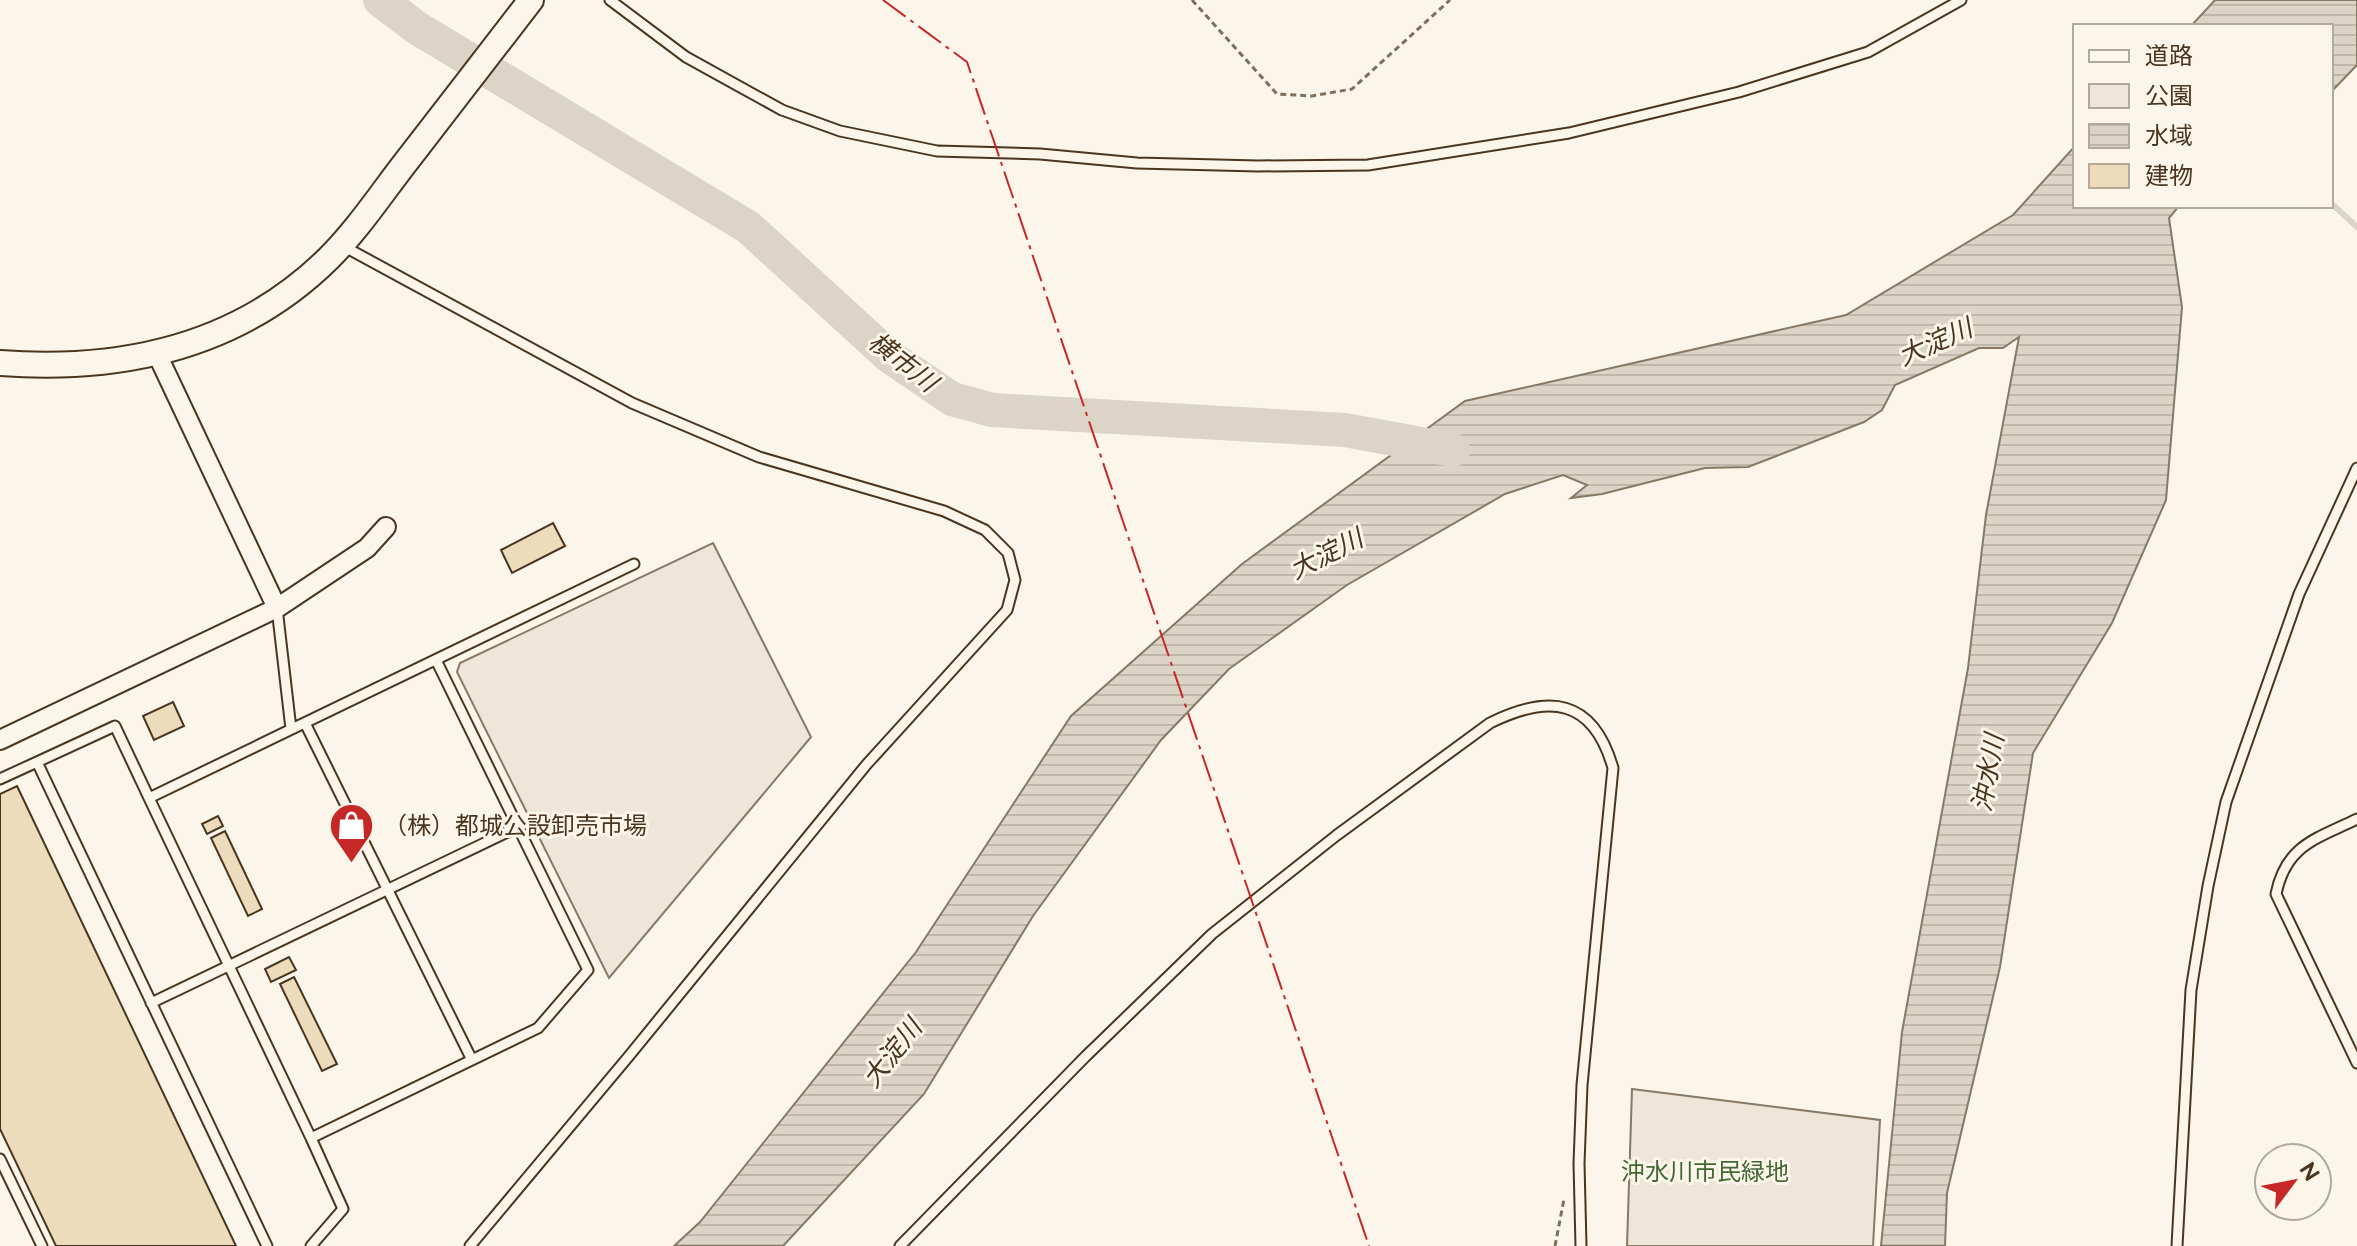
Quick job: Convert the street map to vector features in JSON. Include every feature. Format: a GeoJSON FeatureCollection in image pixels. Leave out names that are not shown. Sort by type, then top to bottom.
{"type":"FeatureCollection","features":[{"type":"Feature","properties":{"kind":"street"},"geometry":{"type":"LineString","coordinates":[[0,363],[74,365],[157,354],[192,344],[256,315],[288,293],[330,256],[531,0]]}},
{"type":"Feature","properties":{"kind":"street"},"geometry":{"type":"LineString","coordinates":[[157,354],[277,608]]}},
{"type":"Feature","properties":{"kind":"street"},"geometry":{"type":"LineString","coordinates":[[1,737],[277,608],[367,548],[386,527]]}},
{"type":"Feature","properties":{"kind":"lane"},"geometry":{"type":"LineString","coordinates":[[610,0],[686,57],[782,110],[840,131],[937,151],[1040,154],[1137,163],[1258,166],[1368,165],[1569,133],[1708,100],[1868,52],[1961,0]]}},
{"type":"Feature","properties":{"kind":"lane"},"geometry":{"type":"LineString","coordinates":[[340,244],[632,403],[759,457],[944,511],[985,530],[1008,553],[1015,580],[1007,610],[867,764],[470,1246]]}},
{"type":"Feature","properties":{"kind":"lane"},"geometry":{"type":"LineString","coordinates":[[2177,1246],[2191,990],[2226,802],[2299,594],[2357,468]]}},
{"type":"Feature","properties":{"kind":"lane"},"geometry":{"type":"LineString","coordinates":[[149,798],[634,564]]}},
{"type":"Feature","properties":{"kind":"lane"},"geometry":{"type":"LineString","coordinates":[[277,608],[291,729]]}},
{"type":"Feature","properties":{"kind":"lane"},"geometry":{"type":"LineString","coordinates":[[311,1138],[538,1028],[588,970],[436,660]]}},
{"type":"Feature","properties":{"kind":"lane"},"geometry":{"type":"LineString","coordinates":[[900,1246],[1085,1057],[1212,934],[1337,835],[1490,723],[1513,711],[1541,706],[1560,707],[1578,713],[1596,727],[1613,768],[1582,1085],[1579,1163],[1581,1246]]}},
{"type":"Feature","properties":{"kind":"lane"},"geometry":{"type":"LineString","coordinates":[[305,723],[472,1060]]}},
{"type":"Feature","properties":{"kind":"lane"},"geometry":{"type":"LineString","coordinates":[[0,779],[115,726],[343,1209],[311,1246]]}},
{"type":"Feature","properties":{"kind":"lane"},"geometry":{"type":"LineString","coordinates":[[37,762],[267,1246]]}},
{"type":"Feature","properties":{"kind":"lane"},"geometry":{"type":"LineString","coordinates":[[2357,819],[2294,854],[2285,864],[2276,894],[2357,1063]]}},
{"type":"Feature","properties":{"kind":"lane"},"geometry":{"type":"LineString","coordinates":[[151,1003],[518,827]]}},
{"type":"Feature","properties":{"kind":"lane"},"geometry":{"type":"LineString","coordinates":[[0,1159],[42,1246]]}},
{"type":"Feature","properties":{"kind":"path"},"geometry":{"type":"LineString","coordinates":[[1192,0],[1277,94],[1312,96],[1352,89],[1450,0]]}},
{"type":"Feature","properties":{"kind":"green space"},"geometry":{"type":"Polygon","coordinates":[[[713,543],[811,737],[609,978],[457,672],[460,663],[713,543]]]}},
{"type":"Feature","properties":{"kind":"green space","name":"沖水川市民緑地"},"geometry":{"type":"Polygon","coordinates":[[[1632,1089],[1880,1120],[1873,1246],[1627,1246],[1632,1089]]]}},
{"type":"Feature","properties":{"kind":"water"},"geometry":{"type":"Polygon","coordinates":[[[2215,0],[2357,0],[2357,65],[2333,90],[2333,24],[2193,24],[2215,0]]]}},
{"type":"Feature","properties":{"kind":"water"},"geometry":{"type":"Polygon","coordinates":[[[2073,148],[2073,208],[2177,208],[2169,218],[2182,307],[2166,500],[2112,623],[2033,753],[2000,967],[1947,1193],[1945,1246],[1881,1246],[1902,1032],[1968,668],[1986,515],[2019,337],[2003,348],[1979,348],[1895,385],[1882,410],[1864,422],[1748,467],[1705,468],[1602,494],[1571,498],[1587,485],[1563,475],[1505,494],[1347,585],[1229,669],[1161,740],[1033,916],[924,1094],[783,1246],[674,1246],[700,1222],[916,952],[1071,716],[1242,564],[1465,401],[1846,315],[2013,215],[2073,148]]]}},
{"type":"Feature","properties":{"kind":"building"},"geometry":{"type":"Polygon","coordinates":[[[553,523],[565,546],[512,573],[501,550],[553,523]]]}},
{"type":"Feature","properties":{"kind":"building"},"geometry":{"type":"Polygon","coordinates":[[[173,702],[184,726],[154,740],[143,716],[173,702]]]}},
{"type":"Feature","properties":{"kind":"building"},"geometry":{"type":"Polygon","coordinates":[[[17,786],[236,1246],[56,1246],[0,1129],[0,794],[17,786]]]}},
{"type":"Feature","properties":{"kind":"building"},"geometry":{"type":"Polygon","coordinates":[[[218,816],[223,826],[207,834],[202,824],[218,816]]]}},
{"type":"Feature","properties":{"kind":"building"},"geometry":{"type":"Polygon","coordinates":[[[225,831],[262,909],[248,916],[211,838],[225,831]]]}},
{"type":"Feature","properties":{"kind":"building"},"geometry":{"type":"Polygon","coordinates":[[[289,957],[296,970],[271,982],[265,969],[289,957]]]}},
{"type":"Feature","properties":{"kind":"building"},"geometry":{"type":"Polygon","coordinates":[[[294,977],[337,1064],[322,1071],[280,984],[294,977]]]}},
{"type":"Feature","properties":{"kind":"waterway","name":"横市川"},"geometry":{"type":"LineString","coordinates":[[380,0],[417,28],[748,227],[889,356],[952,399],[992,410],[1345,430],[1453,450]]}},
{"type":"Feature","properties":{"kind":"waterway"},"geometry":{"type":"LineString","coordinates":[[2333,205],[2357,227]]}},
{"type":"Feature","properties":{"kind":"power"},"geometry":{"type":"LineString","coordinates":[[883,0],[967,62],[1369,1246]]}},
{"type":"Feature","properties":{"kind":"place","name":"（株）都城公設卸売市場"},"geometry":{"type":"Point","coordinates":[352,865]}},
{"type":"Feature","properties":{"kind":"water label","name":"大淀川"},"geometry":{"type":"Point","coordinates":[1935,342]}},
{"type":"Feature","properties":{"kind":"water label","name":"大淀川"},"geometry":{"type":"Point","coordinates":[1326,554]}},
{"type":"Feature","properties":{"kind":"water label","name":"沖水川"},"geometry":{"type":"Point","coordinates":[1988,773]}},
{"type":"Feature","properties":{"kind":"water label","name":"大淀川"},"geometry":{"type":"Point","coordinates":[892,1053]}}]}
